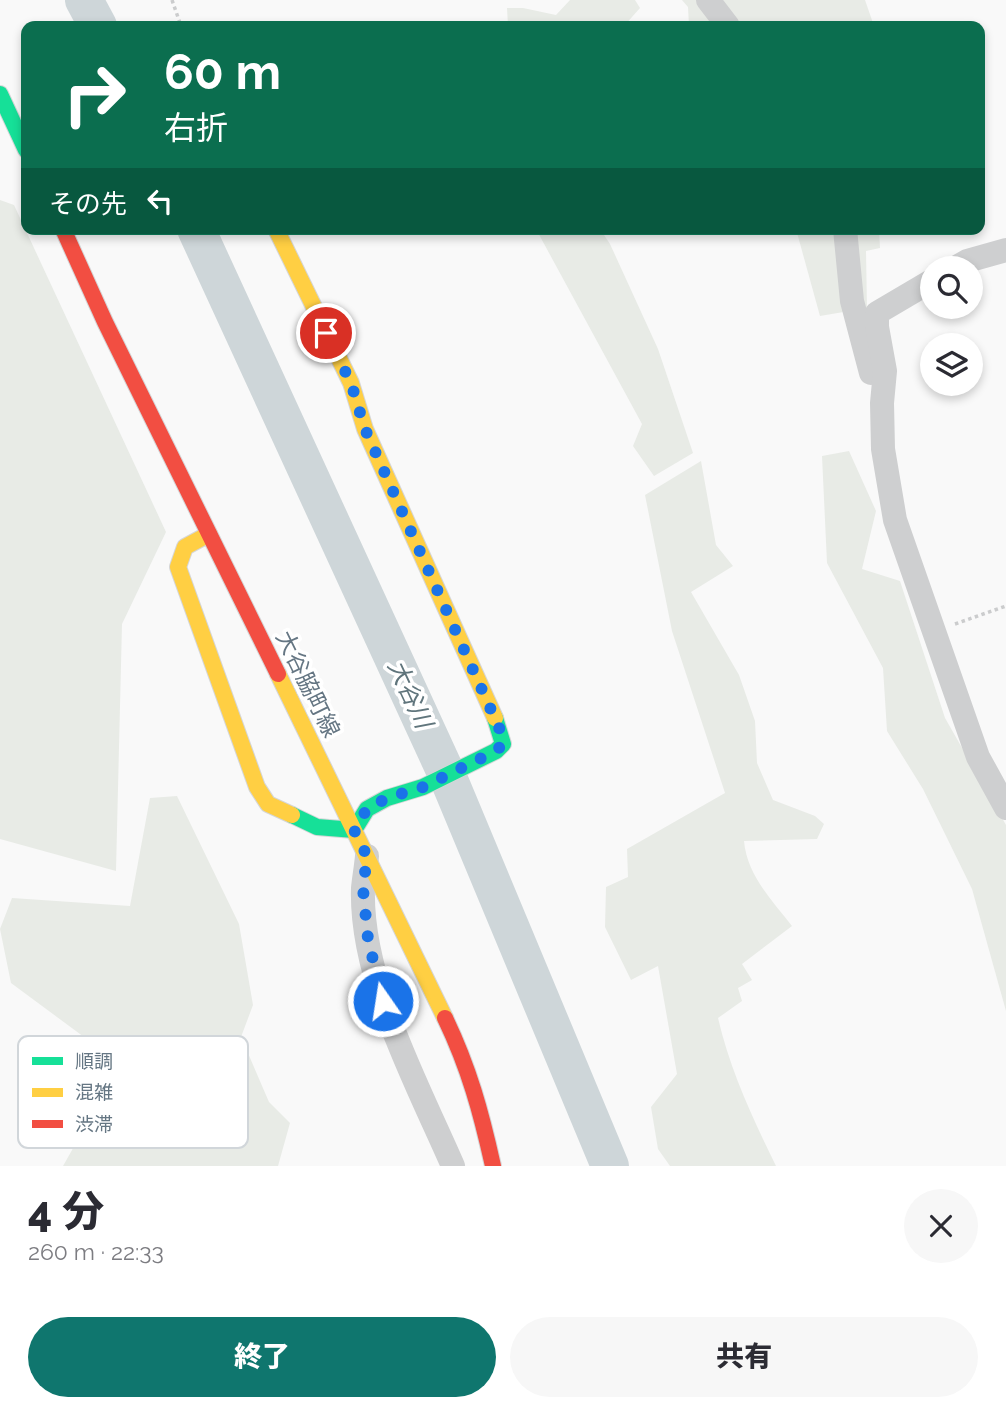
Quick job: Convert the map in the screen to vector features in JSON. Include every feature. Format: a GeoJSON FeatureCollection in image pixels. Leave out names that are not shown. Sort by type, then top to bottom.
{"type":"FeatureCollection","features":[{"type":"Feature","properties":{"kind":"street"},"geometry":{"type":"LineString","coordinates":[[708,0],[724,21]]}},
{"type":"Feature","properties":{"kind":"street"},"geometry":{"type":"LineString","coordinates":[[0,94],[21,133]]}},
{"type":"Feature","properties":{"kind":"street","name":"大谷脇町線"},"geometry":{"type":"LineString","coordinates":[[66,235],[105,322],[462,1054],[477,1096],[493,1166]]}},
{"type":"Feature","properties":{"kind":"street"},"geometry":{"type":"LineString","coordinates":[[209,534],[185,547],[177,567],[257,787],[268,804],[317,827],[354,830],[367,809],[387,798],[423,787],[496,751],[503,744],[500,730],[365,429],[351,383],[279,235]]}},
{"type":"Feature","properties":{"kind":"street"},"geometry":{"type":"LineString","coordinates":[[846,235],[852,301],[872,378],[882,403]]}},
{"type":"Feature","properties":{"kind":"street"},"geometry":{"type":"LineString","coordinates":[[983,256],[1006,250]]}},
{"type":"Feature","properties":{"kind":"street"},"geometry":{"type":"LineString","coordinates":[[920,287],[877,313],[885,371],[882,403],[883,449],[895,520],[933,632],[978,757],[1006,808]]}},
{"type":"Feature","properties":{"kind":"street"},"geometry":{"type":"LineString","coordinates":[[367,856],[363,889],[368,939],[383,1001],[453,1166]]}},
{"type":"Feature","properties":{"kind":"path"},"geometry":{"type":"LineString","coordinates":[[172,0],[179,21]]}},
{"type":"Feature","properties":{"kind":"path"},"geometry":{"type":"LineString","coordinates":[[933,632],[1006,606]]}},
{"type":"Feature","properties":{"kind":"shaded area"},"geometry":{"type":"Polygon","coordinates":[[[570,0],[635,0],[640,8],[628,21],[508,21],[507,8],[523,8],[556,15],[570,0]]]}},
{"type":"Feature","properties":{"kind":"shaded area"},"geometry":{"type":"Polygon","coordinates":[[[682,0],[700,0],[715,21],[689,21],[688,7],[682,0]]]}},
{"type":"Feature","properties":{"kind":"shaded area"},"geometry":{"type":"Polygon","coordinates":[[[722,0],[865,0],[872,21],[737,21],[722,0]]]}},
{"type":"Feature","properties":{"kind":"shaded area"},"geometry":{"type":"Polygon","coordinates":[[[0,200],[14,205],[21,220],[21,235],[28,235],[166,532],[122,624],[116,871],[0,839],[0,200]]]}},
{"type":"Feature","properties":{"kind":"shaded area"},"geometry":{"type":"Polygon","coordinates":[[[539,235],[604,235],[658,349],[693,453],[654,476],[633,446],[642,424],[539,235]]]}},
{"type":"Feature","properties":{"kind":"shaded area"},"geometry":{"type":"Polygon","coordinates":[[[798,235],[879,235],[880,248],[866,251],[867,308],[820,316],[798,235]]]}},
{"type":"Feature","properties":{"kind":"shaded area"},"geometry":{"type":"Polygon","coordinates":[[[849,451],[876,511],[862,569],[900,581],[945,718],[1006,825],[1006,1011],[972,889],[923,789],[887,731],[883,668],[827,563],[822,456],[849,451]]]}},
{"type":"Feature","properties":{"kind":"shaded area"},"geometry":{"type":"Polygon","coordinates":[[[701,461],[716,545],[733,566],[691,592],[739,675],[755,721],[757,763],[773,800],[815,816],[824,824],[817,839],[744,841],[755,876],[792,926],[742,964],[752,980],[738,988],[742,1001],[718,1018],[736,1075],[776,1166],[670,1166],[658,1149],[651,1107],[677,1074],[658,966],[631,980],[605,927],[606,887],[628,877],[627,849],[725,793],[672,631],[645,495],[701,461]]]}},
{"type":"Feature","properties":{"kind":"shaded area"},"geometry":{"type":"Polygon","coordinates":[[[177,796],[239,924],[253,1005],[241,1036],[83,1036],[11,983],[0,929],[12,898],[130,906],[150,798],[177,796]]]}},
{"type":"Feature","properties":{"kind":"shaded area"},"geometry":{"type":"Polygon","coordinates":[[[248,1053],[269,1102],[290,1123],[278,1166],[63,1166],[73,1148],[248,1148],[248,1053]]]}},
{"type":"Feature","properties":{"kind":"waterway","name":"大谷川"},"geometry":{"type":"LineString","coordinates":[[84,0],[95,21]]}},
{"type":"Feature","properties":{"kind":"waterway","name":"大谷川"},"geometry":{"type":"LineString","coordinates":[[199,235],[447,775],[610,1166]]}},
{"type":"Feature","properties":{"kind":"traffic: fast"},"geometry":{"type":"LineString","coordinates":[[0,94],[21,139]]}},
{"type":"Feature","properties":{"kind":"traffic: fast"},"geometry":{"type":"LineString","coordinates":[[292,815],[317,827],[354,830],[367,809],[387,798],[423,787],[496,751],[503,744],[495,718]]}},
{"type":"Feature","properties":{"kind":"traffic: slow"},"geometry":{"type":"LineString","coordinates":[[279,235],[351,383],[365,429],[495,718]]}},
{"type":"Feature","properties":{"kind":"traffic: slow"},"geometry":{"type":"LineString","coordinates":[[209,534],[185,547],[178,567],[257,787],[268,804],[292,815]]}},
{"type":"Feature","properties":{"kind":"traffic: slow"},"geometry":{"type":"LineString","coordinates":[[278,674],[445,1018]]}},
{"type":"Feature","properties":{"kind":"traffic: jam"},"geometry":{"type":"LineString","coordinates":[[66,235],[105,322],[278,674]]}},
{"type":"Feature","properties":{"kind":"traffic: jam"},"geometry":{"type":"LineString","coordinates":[[445,1018],[474,1091],[493,1166]]}},
{"type":"Feature","properties":{"kind":"route"},"geometry":{"type":"LineString","coordinates":[[326,333],[351,383],[365,429],[500,730],[503,744],[496,751],[423,787],[387,798],[367,809],[354,830],[367,856],[363,889],[368,939],[383,1001]]}}]}
